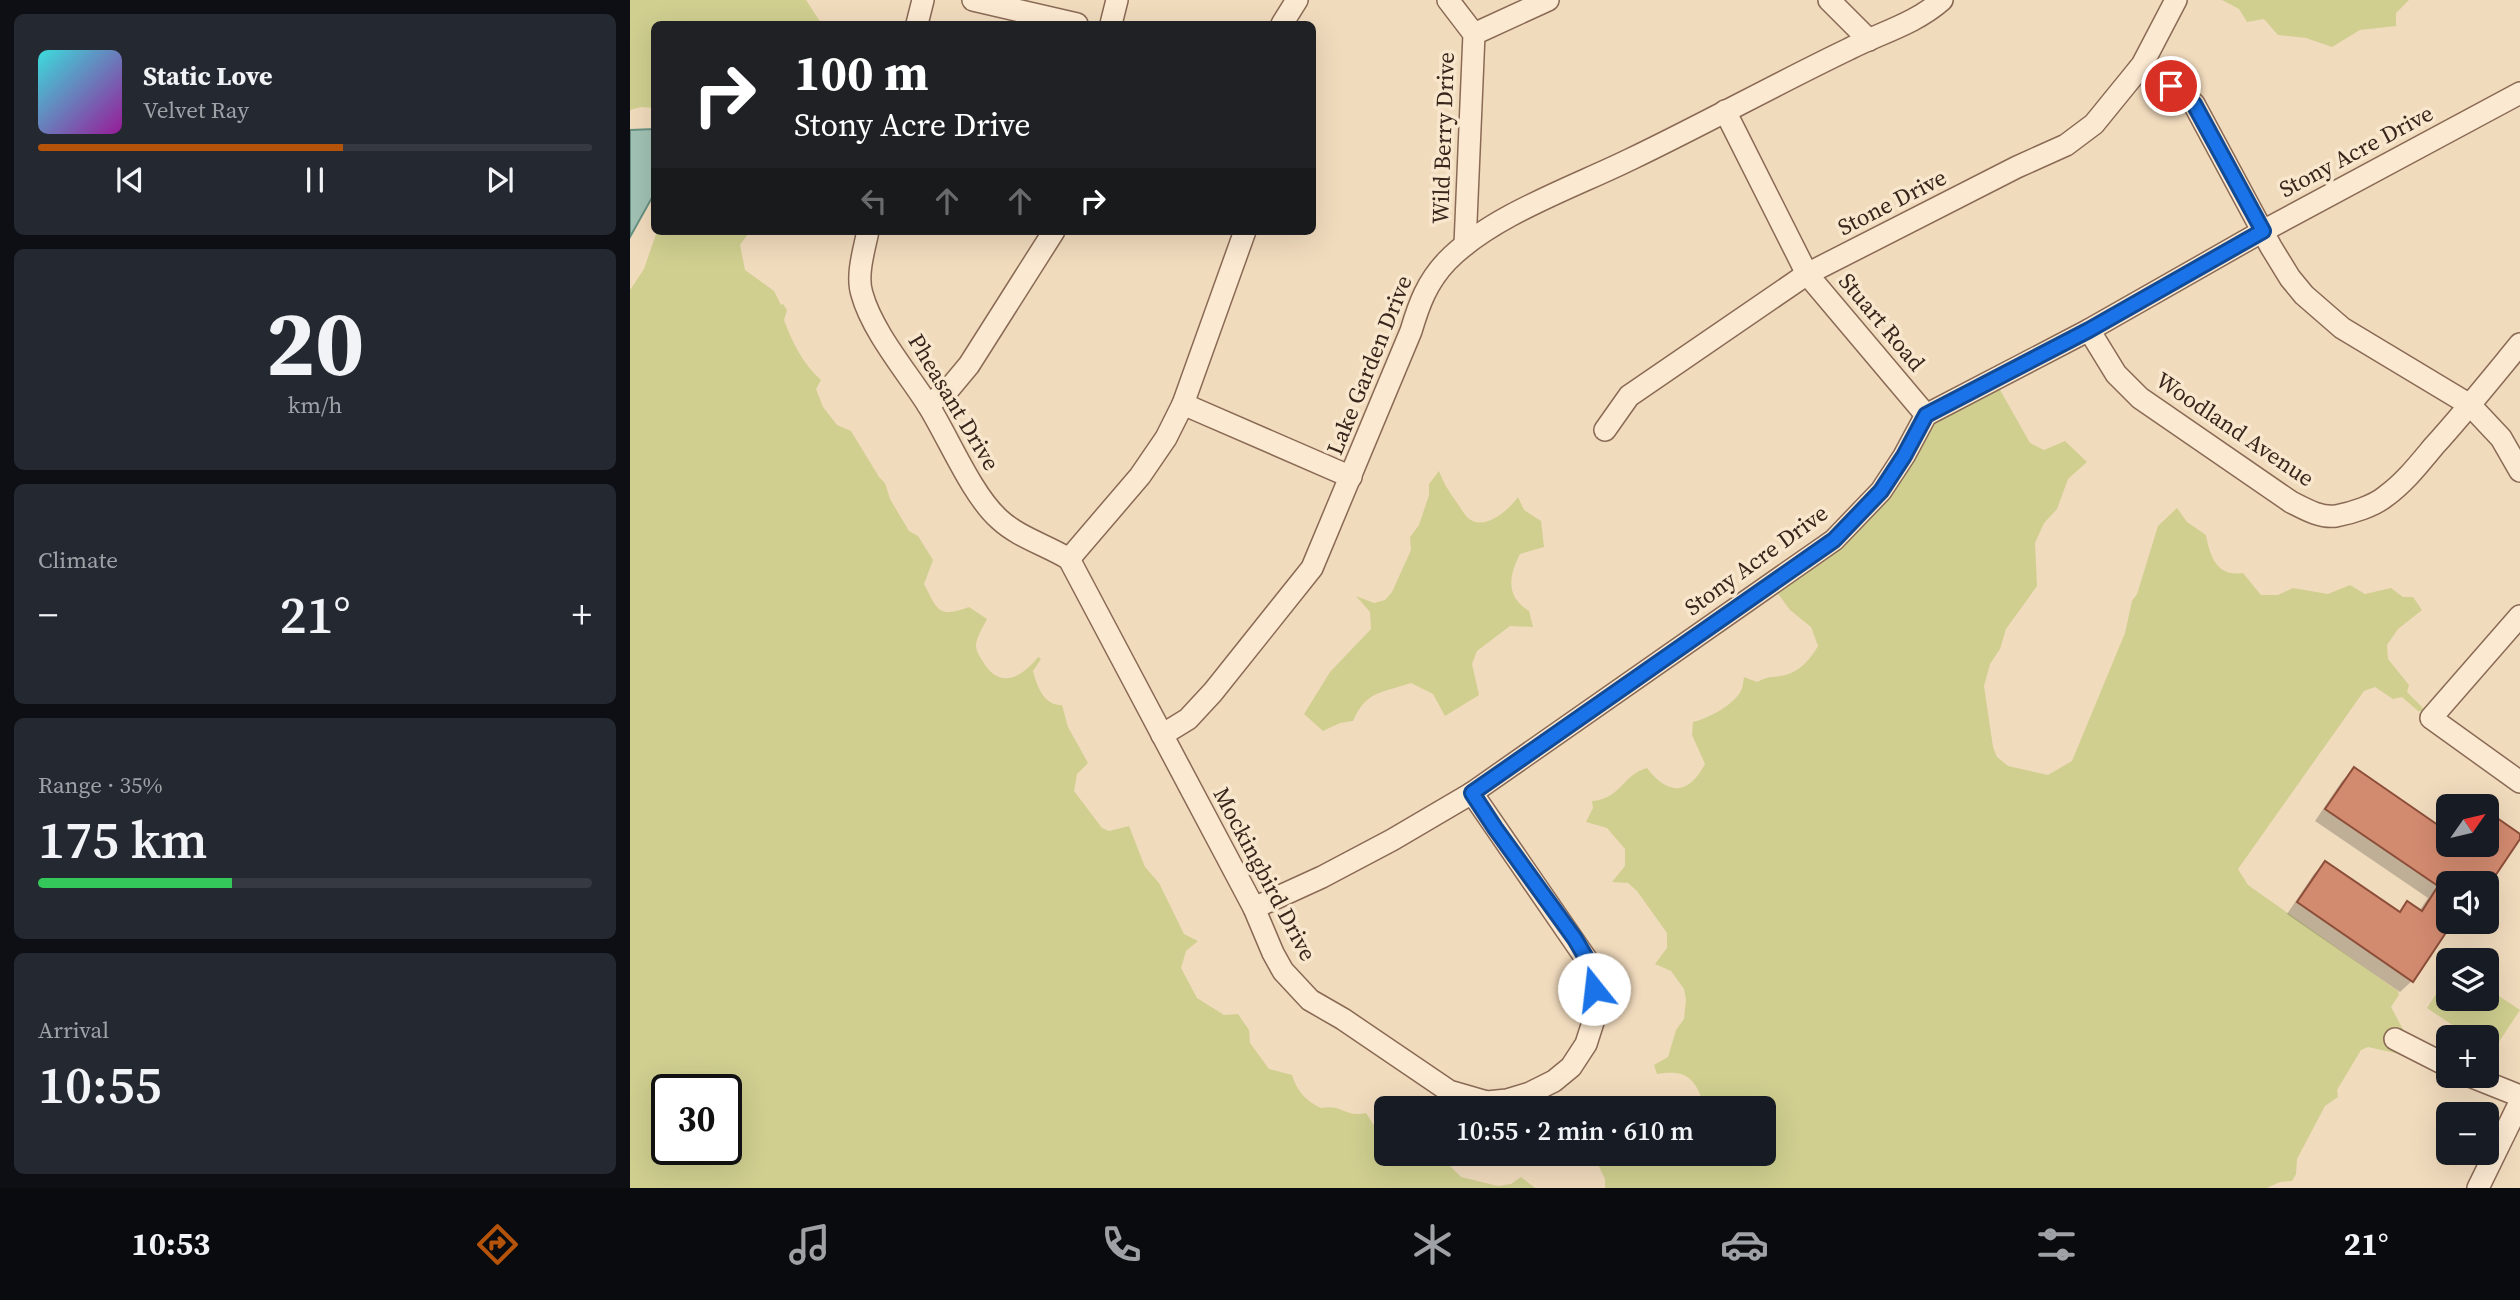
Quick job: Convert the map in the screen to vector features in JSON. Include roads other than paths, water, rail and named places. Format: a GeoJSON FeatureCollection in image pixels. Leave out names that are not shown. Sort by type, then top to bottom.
{"type":"FeatureCollection","features":[{"type":"Feature","properties":{"kind":"street"},"geometry":{"type":"LineString","coordinates":[[918,21],[923,0]]}},
{"type":"Feature","properties":{"kind":"street"},"geometry":{"type":"LineString","coordinates":[[973,0],[1064,21]]}},
{"type":"Feature","properties":{"kind":"street"},"geometry":{"type":"LineString","coordinates":[[1112,21],[1117,0]]}},
{"type":"Feature","properties":{"kind":"street"},"geometry":{"type":"LineString","coordinates":[[1284,21],[1297,0]]}},
{"type":"Feature","properties":{"kind":"street","name":"Wild Berry Drive"},"geometry":{"type":"LineString","coordinates":[[1448,0],[1474,34],[1465,245]]}},
{"type":"Feature","properties":{"kind":"street"},"geometry":{"type":"LineString","coordinates":[[1474,34],[1548,0]]}},
{"type":"Feature","properties":{"kind":"street"},"geometry":{"type":"LineString","coordinates":[[1829,0],[1869,40]]}},
{"type":"Feature","properties":{"kind":"street","name":"Lake Garden Drive"},"geometry":{"type":"LineString","coordinates":[[1162,735],[1188,719],[1213,692],[1312,568],[1411,331],[1426,287],[1447,260],[1488,230],[1539,202],[1921,16],[1942,0]]}},
{"type":"Feature","properties":{"kind":"street","name":"Stone Drive"},"geometry":{"type":"LineString","coordinates":[[1605,430],[1629,396],[1807,274],[2066,145],[2094,124],[2139,69],[2176,0]]}},
{"type":"Feature","properties":{"kind":"street"},"geometry":{"type":"LineString","coordinates":[[2139,69],[2171,86],[2194,104],[2290,278],[2321,312],[2342,328],[2470,405],[2501,438],[2520,471]]}},
{"type":"Feature","properties":{"kind":"street","name":"Stony Acre Drive"},"geometry":{"type":"LineString","coordinates":[[1254,908],[1380,846],[1472,793],[1834,540],[1881,491],[1926,415],[2089,330],[2263,231],[2520,93]]}},
{"type":"Feature","properties":{"kind":"street","name":"Stuart Road"},"geometry":{"type":"LineString","coordinates":[[1725,111],[1807,274],[1926,415]]}},
{"type":"Feature","properties":{"kind":"street","name":"Pheasant Drive"},"geometry":{"type":"LineString","coordinates":[[867,235],[859,284],[862,298],[982,499],[1009,528],[1069,559]]}},
{"type":"Feature","properties":{"kind":"street"},"geometry":{"type":"LineString","coordinates":[[928,405],[950,389],[969,365],[1051,235]]}},
{"type":"Feature","properties":{"kind":"street"},"geometry":{"type":"LineString","coordinates":[[1069,559],[1140,476],[1166,438],[1183,404],[1244,235]]}},
{"type":"Feature","properties":{"kind":"street","name":"Woodland Avenue"},"geometry":{"type":"LineString","coordinates":[[2089,330],[2116,374],[2140,398],[2291,502],[2327,516],[2338,516],[2384,498],[2403,482],[2520,344]]}},
{"type":"Feature","properties":{"kind":"street"},"geometry":{"type":"LineString","coordinates":[[1183,404],[1351,477]]}},
{"type":"Feature","properties":{"kind":"street","name":"Mockingbird Drive"},"geometry":{"type":"LineString","coordinates":[[1069,559],[1254,908],[1283,971],[1310,1000],[1449,1091],[1487,1101],[1507,1100],[1530,1093],[1554,1081],[1571,1067],[1586,1044],[1594,1019],[1594,989],[1589,963],[1472,793]]}},
{"type":"Feature","properties":{"kind":"street"},"geometry":{"type":"LineString","coordinates":[[2520,616],[2431,718],[2520,782]]}},
{"type":"Feature","properties":{"kind":"street"},"geometry":{"type":"LineString","coordinates":[[2395,1039],[2436,1060]]}},
{"type":"Feature","properties":{"kind":"street"},"geometry":{"type":"LineString","coordinates":[[2499,1088],[2520,1096]]}},
{"type":"Feature","properties":{"kind":"street"},"geometry":{"type":"LineString","coordinates":[[2478,1188],[2520,1102]]}}]}
